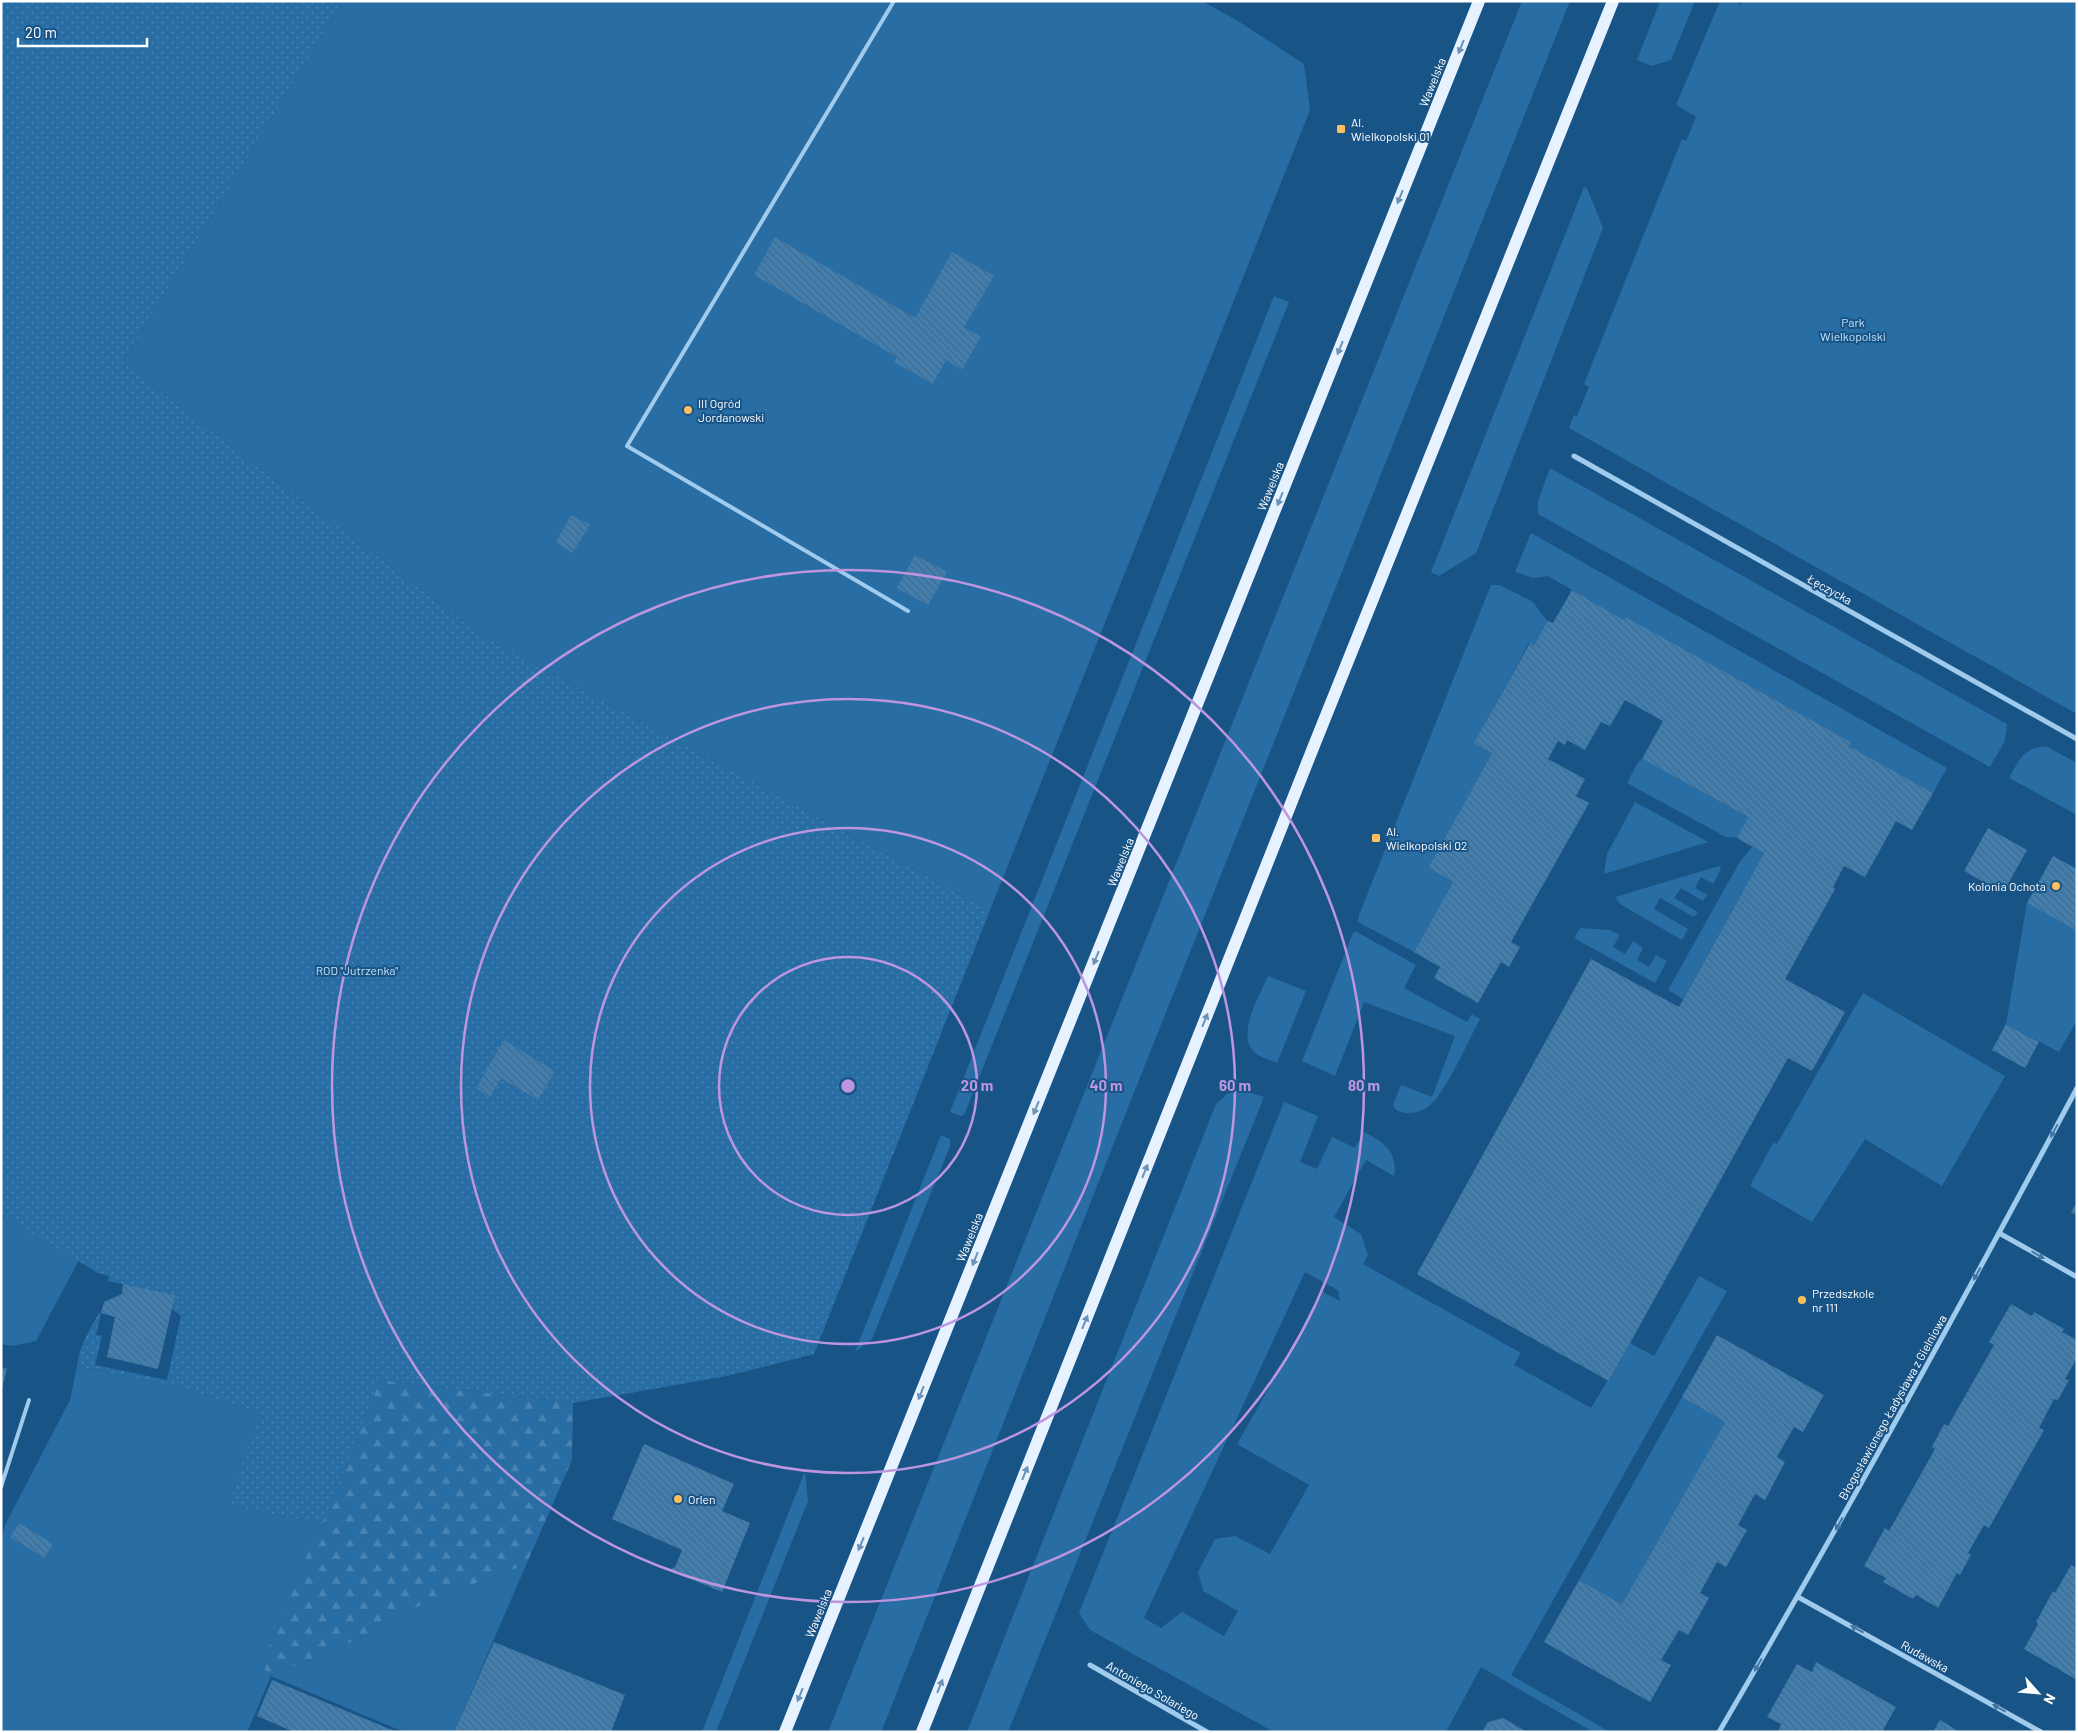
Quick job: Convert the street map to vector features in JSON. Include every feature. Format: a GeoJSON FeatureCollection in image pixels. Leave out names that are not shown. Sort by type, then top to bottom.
{"type":"FeatureCollection","features":[{"type":"Feature","properties":{"kind":"main road","name":"Wawelska"},"geometry":{"type":"LineString","coordinates":[[785,1732],[1479,1]]}},
{"type":"Feature","properties":{"kind":"main road"},"geometry":{"type":"LineString","coordinates":[[922,1732],[1320,729],[1613,1]]}},
{"type":"Feature","properties":{"kind":"street","name":"Łęczycka"},"geometry":{"type":"LineString","coordinates":[[1574,456],[2077,739]]}},
{"type":"Feature","properties":{"kind":"street","name":"Błogosławionego Ładysława z Gielniowa"},"geometry":{"type":"LineString","coordinates":[[1719,1732],[1798,1597],[2000,1233],[2077,1088]]}},
{"type":"Feature","properties":{"kind":"street"},"geometry":{"type":"LineString","coordinates":[[2000,1233],[2077,1277]]}},
{"type":"Feature","properties":{"kind":"street","name":"Rudawska"},"geometry":{"type":"LineString","coordinates":[[1798,1597],[2041,1732]]}},
{"type":"Feature","properties":{"kind":"street","name":"Antoniego Solariego"},"geometry":{"type":"LineString","coordinates":[[1090,1665],[1207,1732]]}},
{"type":"Feature","properties":{"kind":"lane"},"geometry":{"type":"LineString","coordinates":[[894,1],[627,446],[908,611]]}},
{"type":"Feature","properties":{"kind":"lane"},"geometry":{"type":"LineString","coordinates":[[1,1487],[29,1400]]}},
{"type":"Feature","properties":{"kind":"green space","name":"ROD \"Jutrzenka\""},"geometry":{"type":"Polygon","coordinates":[[[1,1],[343,1],[123,362],[246,458],[486,638],[990,910],[814,1354],[727,1376],[573,1403],[380,1380],[322,1524],[228,1505],[259,1414],[183,1388],[77,1366],[85,1339],[99,1313],[101,1313],[96,1335],[102,1336],[95,1365],[167,1380],[181,1316],[172,1309],[174,1295],[108,1281],[109,1276],[98,1273],[1,1214],[1,1]]]}},
{"type":"Feature","properties":{"kind":"green space","name":"III Ogród Jordanowski"},"geometry":{"type":"Polygon","coordinates":[[[343,1],[1202,1],[1238,21],[1304,64],[1310,110],[990,910],[486,638],[246,458],[123,362],[343,1]]]}},
{"type":"Feature","properties":{"kind":"green space"},"geometry":{"type":"Polygon","coordinates":[[[1522,1],[1570,1],[1135,1090],[888,1715],[881,1732],[828,1732],[1522,1]]]}},
{"type":"Feature","properties":{"kind":"green space"},"geometry":{"type":"Polygon","coordinates":[[[1660,1],[1695,1],[1671,60],[1651,66],[1637,60],[1660,1]]]}},
{"type":"Feature","properties":{"kind":"green space","name":"Park Wielkopolski"},"geometry":{"type":"Polygon","coordinates":[[[1720,1],[1734,1],[1741,5],[1742,1],[2077,1],[2077,714],[1569,428],[1574,415],[1577,416],[1589,387],[1584,384],[1682,139],[1686,141],[1696,117],[1676,105],[1720,1]]]}},
{"type":"Feature","properties":{"kind":"green space"},"geometry":{"type":"Polygon","coordinates":[[[1584,187],[1587,188],[1603,228],[1476,553],[1439,576],[1431,572],[1584,187]]]}},
{"type":"Feature","properties":{"kind":"green space"},"geometry":{"type":"Polygon","coordinates":[[[1274,296],[1289,302],[964,1115],[961,1116],[950,1112],[1274,296]]]}},
{"type":"Feature","properties":{"kind":"green space"},"geometry":{"type":"Polygon","coordinates":[[[1550,468],[2007,724],[2005,741],[1990,767],[1538,514],[1538,501],[1550,468]]]}},
{"type":"Feature","properties":{"kind":"green space"},"geometry":{"type":"Polygon","coordinates":[[[1531,533],[1947,768],[1933,793],[1849,746],[1851,742],[1626,617],[1624,620],[1548,576],[1533,578],[1515,572],[1531,533]]]}},
{"type":"Feature","properties":{"kind":"green space"},"geometry":{"type":"Polygon","coordinates":[[[1491,585],[1500,585],[1533,602],[1547,621],[1534,646],[1529,643],[1475,743],[1492,753],[1428,868],[1453,882],[1414,952],[1358,922],[1359,915],[1491,585]]]}},
{"type":"Feature","properties":{"kind":"green space"},"geometry":{"type":"Polygon","coordinates":[[[2046,746],[2077,763],[2077,815],[2009,778],[2019,760],[2027,752],[2046,746]]]}},
{"type":"Feature","properties":{"kind":"green space"},"geometry":{"type":"Polygon","coordinates":[[[1642,759],[1748,817],[1737,838],[1726,837],[1627,783],[1638,762],[1642,759]]]}},
{"type":"Feature","properties":{"kind":"green space"},"geometry":{"type":"Polygon","coordinates":[[[1635,802],[1708,842],[1604,874],[1607,854],[1635,802]]]}},
{"type":"Feature","properties":{"kind":"green space"},"geometry":{"type":"Polygon","coordinates":[[[1753,846],[1764,853],[1683,999],[1668,990],[1739,863],[1753,846]]]}},
{"type":"Feature","properties":{"kind":"green space"},"geometry":{"type":"Polygon","coordinates":[[[1719,866],[1721,869],[1713,884],[1701,877],[1695,888],[1707,895],[1703,901],[1681,888],[1674,898],[1698,912],[1694,917],[1660,898],[1654,909],[1688,929],[1682,940],[1620,904],[1615,897],[1719,866]]]}},
{"type":"Feature","properties":{"kind":"green space"},"geometry":{"type":"Polygon","coordinates":[[[2027,903],[2077,931],[2077,1020],[2059,1052],[2006,1024],[2027,903]]]}},
{"type":"Feature","properties":{"kind":"green space"},"geometry":{"type":"Polygon","coordinates":[[[1580,928],[1610,930],[1620,935],[1613,947],[1625,954],[1633,941],[1643,948],[1637,960],[1649,967],[1656,955],[1667,961],[1655,983],[1574,938],[1580,928]]]}},
{"type":"Feature","properties":{"kind":"green space"},"geometry":{"type":"Polygon","coordinates":[[[1355,931],[1416,965],[1404,988],[1467,1022],[1472,1014],[1480,1019],[1442,1091],[1426,1109],[1406,1113],[1395,1109],[1393,1105],[1401,1085],[1432,1097],[1455,1036],[1364,1002],[1335,1076],[1302,1061],[1355,931]]]}},
{"type":"Feature","properties":{"kind":"green space"},"geometry":{"type":"Polygon","coordinates":[[[1268,976],[1306,991],[1277,1063],[1255,1053],[1249,1045],[1247,1036],[1251,1015],[1268,976]]]}},
{"type":"Feature","properties":{"kind":"green space"},"geometry":{"type":"Polygon","coordinates":[[[1863,993],[2005,1076],[1942,1186],[1865,1139],[1812,1222],[1750,1186],[1773,1143],[1777,1144],[1863,993]]]}},
{"type":"Feature","properties":{"kind":"green space"},"geometry":{"type":"Polygon","coordinates":[[[1242,1090],[1264,1097],[1008,1732],[967,1732],[1216,1104],[1227,1094],[1242,1090]]]}},
{"type":"Feature","properties":{"kind":"green space"},"geometry":{"type":"Polygon","coordinates":[[[1284,1102],[1318,1116],[1300,1162],[1317,1169],[1332,1137],[1355,1148],[1364,1132],[1378,1140],[1392,1154],[1395,1168],[1394,1176],[1366,1160],[1334,1217],[1361,1234],[1368,1255],[1363,1264],[1521,1353],[1514,1365],[1591,1408],[1608,1380],[1610,1380],[1630,1343],[1654,1356],[1699,1276],[1727,1291],[1511,1675],[1610,1732],[1593,1732],[1481,1667],[1446,1732],[1274,1732],[1090,1630],[1079,1613],[1284,1102]],[[1305,1272],[1144,1618],[1161,1628],[1182,1612],[1224,1636],[1238,1611],[1203,1591],[1198,1572],[1215,1539],[1235,1536],[1270,1554],[1309,1485],[1237,1444],[1323,1292],[1340,1301],[1338,1290],[1305,1272]]]}},
{"type":"Feature","properties":{"kind":"green space"},"geometry":{"type":"Polygon","coordinates":[[[941,1135],[950,1139],[950,1146],[872,1339],[855,1352],[941,1135]]]}},
{"type":"Feature","properties":{"kind":"green space"},"geometry":{"type":"Polygon","coordinates":[[[1,1214],[79,1260],[36,1341],[12,1346],[1,1344],[1,1214]]]}},
{"type":"Feature","properties":{"kind":"green space"},"geometry":{"type":"Polygon","coordinates":[[[77,1366],[183,1388],[260,1414],[228,1505],[322,1524],[261,1666],[271,1676],[247,1732],[1,1732],[1,1539],[6,1523],[70,1400],[77,1366]]]}},
{"type":"Feature","properties":{"kind":"green space"},"geometry":{"type":"Polygon","coordinates":[[[380,1380],[573,1403],[572,1460],[526,1565],[419,1606],[356,1640],[271,1676],[261,1666],[380,1380]]]}},
{"type":"Feature","properties":{"kind":"green space"},"geometry":{"type":"Polygon","coordinates":[[[1682,1397],[1725,1422],[1622,1604],[1579,1580],[1682,1397]]]}},
{"type":"Feature","properties":{"kind":"green space"},"geometry":{"type":"Polygon","coordinates":[[[805,1471],[808,1501],[716,1732],[702,1732],[805,1471]]]}},
{"type":"Feature","properties":{"kind":"green space"},"geometry":{"type":"Polygon","coordinates":[[[526,1565],[454,1732],[404,1732],[271,1676],[356,1640],[419,1606],[526,1565]]]}},
{"type":"Feature","properties":{"kind":"building"},"geometry":{"type":"Polygon","coordinates":[[[775,237],[915,318],[952,252],[994,276],[964,327],[981,337],[962,370],[946,360],[933,384],[894,362],[897,357],[754,275],[775,237]]]}},
{"type":"Feature","properties":{"kind":"building"},"geometry":{"type":"Polygon","coordinates":[[[571,515],[590,525],[572,553],[556,542],[571,515]]]}},
{"type":"Feature","properties":{"kind":"building"},"geometry":{"type":"Polygon","coordinates":[[[915,555],[947,572],[928,605],[897,588],[915,555]]]}},
{"type":"Feature","properties":{"kind":"building"},"geometry":{"type":"Polygon","coordinates":[[[1572,590],[1624,620],[1626,617],[1851,742],[1849,746],[1933,793],[1912,830],[1896,821],[1865,877],[1844,866],[1833,887],[1835,889],[1785,979],[1845,1012],[1812,1071],[1788,1058],[1609,1381],[1417,1274],[1591,959],[1679,1007],[1764,853],[1737,838],[1748,817],[1642,759],[1663,721],[1625,700],[1610,726],[1601,722],[1585,750],[1567,740],[1565,745],[1558,741],[1548,759],[1585,779],[1576,796],[1589,803],[1511,942],[1520,947],[1509,967],[1501,962],[1478,1003],[1434,978],[1440,967],[1414,952],[1453,882],[1428,868],[1492,753],[1474,743],[1530,643],[1534,646],[1547,621],[1553,623],[1572,590]]]}},
{"type":"Feature","properties":{"kind":"building"},"geometry":{"type":"Polygon","coordinates":[[[1988,828],[2027,850],[2003,893],[1964,871],[1988,828]]]}},
{"type":"Feature","properties":{"kind":"building","name":"Kolonia Ochota"},"geometry":{"type":"Polygon","coordinates":[[[2053,856],[2077,869],[2077,931],[2027,903],[2053,856]]]}},
{"type":"Feature","properties":{"kind":"building"},"geometry":{"type":"Polygon","coordinates":[[[2006,1024],[2039,1042],[2025,1068],[1992,1050],[2006,1024]]]}},
{"type":"Feature","properties":{"kind":"building"},"geometry":{"type":"Polygon","coordinates":[[[504,1040],[555,1071],[538,1100],[501,1078],[490,1097],[476,1088],[504,1040]]]}},
{"type":"Feature","properties":{"kind":"building"},"geometry":{"type":"Polygon","coordinates":[[[2077,1202],[2077,1215],[2071,1212],[2077,1202]]]}},
{"type":"Feature","properties":{"kind":"building"},"geometry":{"type":"Polygon","coordinates":[[[123,1284],[175,1295],[158,1369],[107,1357],[115,1317],[101,1313],[104,1302],[122,1294],[123,1284]]]}},
{"type":"Feature","properties":{"kind":"building"},"geometry":{"type":"Polygon","coordinates":[[[2011,1304],[2032,1316],[2034,1312],[2064,1329],[2062,1332],[2077,1340],[2077,1358],[2065,1379],[2069,1380],[2058,1400],[2054,1399],[2039,1428],[2044,1430],[1989,1528],[1984,1525],[1968,1553],[1971,1555],[1960,1575],[1957,1573],[1938,1608],[1916,1595],[1913,1599],[1883,1582],[1886,1578],[1864,1566],[1885,1528],[1889,1531],[1935,1449],[1932,1447],[1944,1424],[1948,1426],[1994,1345],[1989,1342],[2011,1304]]]}},
{"type":"Feature","properties":{"kind":"building"},"geometry":{"type":"Polygon","coordinates":[[[1717,1335],[1824,1395],[1803,1432],[1794,1427],[1777,1457],[1785,1462],[1765,1500],[1755,1494],[1738,1525],[1747,1530],[1726,1567],[1717,1562],[1700,1593],[1709,1598],[1688,1635],[1679,1630],[1661,1660],[1671,1665],[1650,1702],[1544,1642],[1579,1580],[1622,1604],[1725,1422],[1682,1397],[1717,1335]]]}},
{"type":"Feature","properties":{"kind":"building"},"geometry":{"type":"Polygon","coordinates":[[[1,1367],[7,1369],[2,1389],[1,1389],[1,1367]]]}},
{"type":"Feature","properties":{"kind":"building"},"geometry":{"type":"Polygon","coordinates":[[[644,1444],[734,1484],[722,1511],[750,1523],[722,1592],[669,1570],[675,1567],[682,1550],[612,1519],[644,1444]]]}},
{"type":"Feature","properties":{"kind":"building"},"geometry":{"type":"Polygon","coordinates":[[[19,1523],[53,1544],[44,1558],[10,1537],[19,1523]]]}},
{"type":"Feature","properties":{"kind":"building"},"geometry":{"type":"Polygon","coordinates":[[[2071,1565],[2077,1568],[2077,1680],[2024,1649],[2053,1591],[2055,1593],[2071,1565]]]}},
{"type":"Feature","properties":{"kind":"building"},"geometry":{"type":"Polygon","coordinates":[[[494,1642],[625,1695],[611,1732],[454,1732],[494,1642]]]}},
{"type":"Feature","properties":{"kind":"building"},"geometry":{"type":"Polygon","coordinates":[[[1816,1662],[1896,1707],[1882,1732],[1778,1732],[1781,1724],[1767,1717],[1797,1664],[1812,1672],[1816,1662]]]}},
{"type":"Feature","properties":{"kind":"building"},"geometry":{"type":"Polygon","coordinates":[[[272,1680],[397,1732],[294,1732],[257,1716],[272,1680]]]}},
{"type":"Feature","properties":{"kind":"building"},"geometry":{"type":"Polygon","coordinates":[[[1503,1718],[1527,1732],[1482,1732],[1488,1722],[1503,1718]]]}},
{"type":"Feature","properties":{"kind":"building"},"geometry":{"type":"Polygon","coordinates":[[[1940,1720],[1960,1732],[1933,1732],[1940,1720]]]}},
{"type":"Feature","properties":{"kind":"place","name":"Al. Wielkopolski 01"},"geometry":{"type":"Point","coordinates":[1341,129]}},
{"type":"Feature","properties":{"kind":"place","name":"III Ogród Jordanowski"},"geometry":{"type":"Point","coordinates":[688,410]}},
{"type":"Feature","properties":{"kind":"place","name":"Al. Wielkopolski 02"},"geometry":{"type":"Point","coordinates":[1376,838]}},
{"type":"Feature","properties":{"kind":"place","name":"Kolonia Ochota"},"geometry":{"type":"Point","coordinates":[2056,886]}},
{"type":"Feature","properties":{"kind":"place","name":"Przedszkole nr 111"},"geometry":{"type":"Point","coordinates":[1802,1300]}},
{"type":"Feature","properties":{"kind":"place","name":"Orlen"},"geometry":{"type":"Point","coordinates":[678,1499]}}]}
